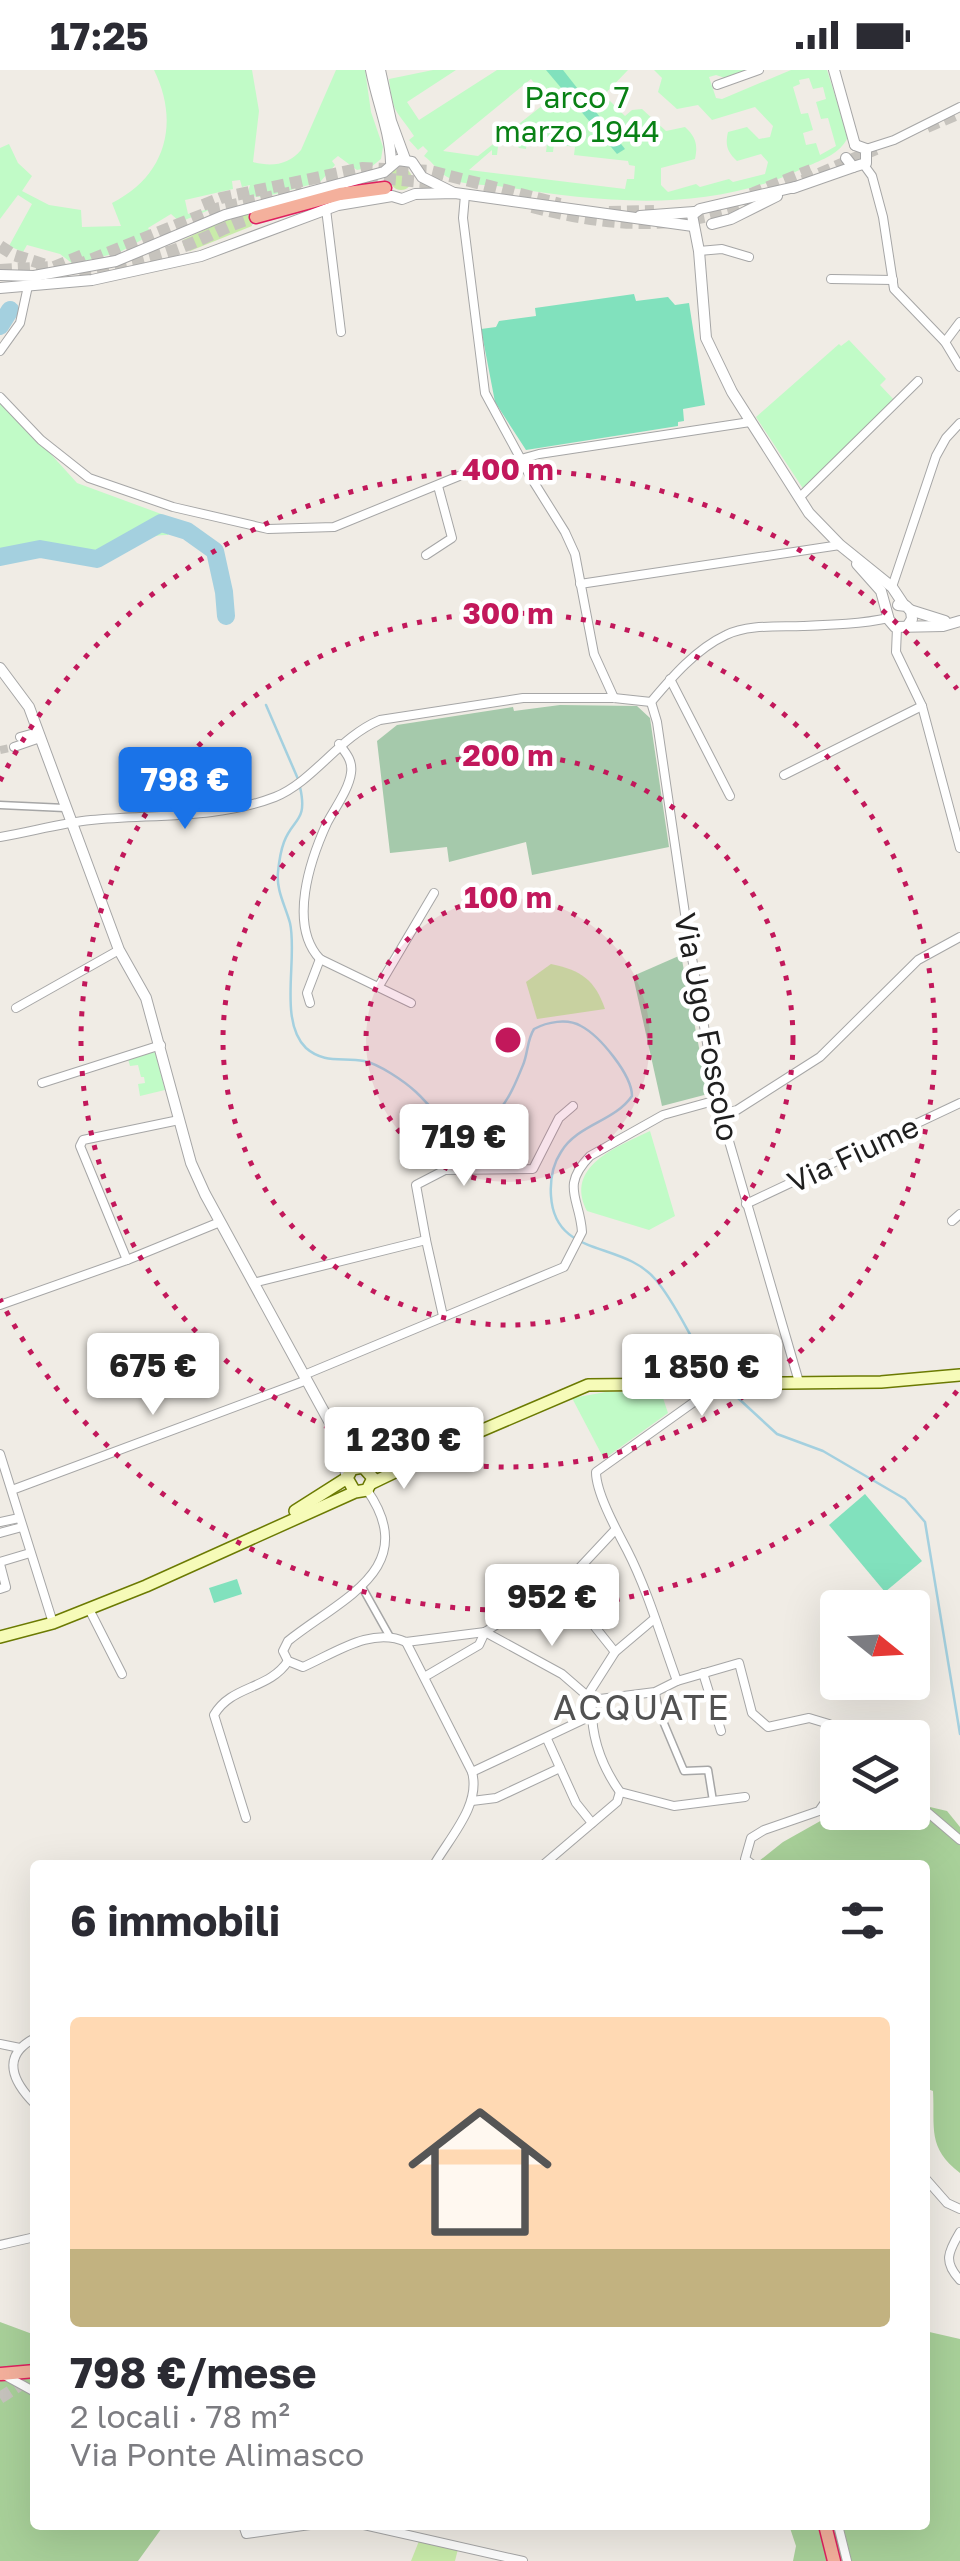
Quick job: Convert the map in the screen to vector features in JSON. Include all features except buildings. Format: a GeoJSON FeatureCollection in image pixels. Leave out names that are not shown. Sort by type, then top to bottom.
{"type":"FeatureCollection","features":[{"type":"Feature","properties":{"kind":"highway"},"geometry":{"type":"LineString","coordinates":[[256,217],[340,194],[388,192]]}},
{"type":"Feature","properties":{"kind":"highway"},"geometry":{"type":"LineString","coordinates":[[1,2374],[30,2371]]}},
{"type":"Feature","properties":{"kind":"highway"},"geometry":{"type":"LineString","coordinates":[[826,2530],[834,2561]]}},
{"type":"Feature","properties":{"kind":"main road"},"geometry":{"type":"LineString","coordinates":[[0,1637],[89,1608],[365,1488],[416,1461],[588,1385],[881,1382],[960,1375]]}},
{"type":"Feature","properties":{"kind":"main road"},"geometry":{"type":"LineString","coordinates":[[235,1545],[323,1496],[347,1478],[352,1469],[416,1461]]}},
{"type":"Feature","properties":{"kind":"main road"},"geometry":{"type":"LineString","coordinates":[[365,1468],[365,1488]]}},
{"type":"Feature","properties":{"kind":"main road"},"geometry":{"type":"LineString","coordinates":[[347,1478],[365,1488]]}},
{"type":"Feature","properties":{"kind":"street"},"geometry":{"type":"LineString","coordinates":[[371,70],[392,162]]}},
{"type":"Feature","properties":{"kind":"street"},"geometry":{"type":"LineString","coordinates":[[380,70],[404,159]]}},
{"type":"Feature","properties":{"kind":"street"},"geometry":{"type":"LineString","coordinates":[[717,85],[759,70]]}},
{"type":"Feature","properties":{"kind":"street"},"geometry":{"type":"LineString","coordinates":[[834,70],[859,157],[872,176],[894,289],[945,342],[960,367]]}},
{"type":"Feature","properties":{"kind":"street"},"geometry":{"type":"LineString","coordinates":[[0,288],[92,280],[201,256],[326,210],[388,192],[406,198],[415,194],[460,194],[701,227],[730,218],[960,107]]}},
{"type":"Feature","properties":{"kind":"street"},"geometry":{"type":"LineString","coordinates":[[0,275],[34,276],[116,261],[225,215],[384,172],[392,162],[404,159],[417,166],[422,177],[460,194]]}},
{"type":"Feature","properties":{"kind":"street"},"geometry":{"type":"LineString","coordinates":[[384,172],[388,192]]}},
{"type":"Feature","properties":{"kind":"street"},"geometry":{"type":"LineString","coordinates":[[415,194],[422,177]]}},
{"type":"Feature","properties":{"kind":"street"},"geometry":{"type":"LineString","coordinates":[[634,216],[700,211],[795,187]]}},
{"type":"Feature","properties":{"kind":"street"},"geometry":{"type":"LineString","coordinates":[[460,194],[485,393],[565,532],[574,554],[594,654],[614,698]]}},
{"type":"Feature","properties":{"kind":"street"},"geometry":{"type":"LineString","coordinates":[[326,210],[341,332]]}},
{"type":"Feature","properties":{"kind":"street"},"geometry":{"type":"LineString","coordinates":[[700,211],[711,214],[701,227],[699,251],[706,338],[750,422],[799,498],[881,591],[895,622]]}},
{"type":"Feature","properties":{"kind":"street"},"geometry":{"type":"LineString","coordinates":[[700,211],[691,219],[701,227]]}},
{"type":"Feature","properties":{"kind":"street"},"geometry":{"type":"LineString","coordinates":[[177,237],[175,245],[180,260]]}},
{"type":"Feature","properties":{"kind":"street"},"geometry":{"type":"LineString","coordinates":[[699,251],[722,250],[749,258]]}},
{"type":"Feature","properties":{"kind":"street"},"geometry":{"type":"LineString","coordinates":[[831,279],[892,280]]}},
{"type":"Feature","properties":{"kind":"street"},"geometry":{"type":"LineString","coordinates":[[0,351],[20,323],[28,286]]}},
{"type":"Feature","properties":{"kind":"street"},"geometry":{"type":"LineString","coordinates":[[945,342],[960,322]]}},
{"type":"Feature","properties":{"kind":"street"},"geometry":{"type":"LineString","coordinates":[[799,498],[918,381]]}},
{"type":"Feature","properties":{"kind":"street"},"geometry":{"type":"LineString","coordinates":[[0,397],[41,440],[89,478],[173,507],[268,529],[334,527],[458,476],[572,448],[750,422]]}},
{"type":"Feature","properties":{"kind":"street"},"geometry":{"type":"LineString","coordinates":[[892,587],[936,456],[960,424]]}},
{"type":"Feature","properties":{"kind":"street"},"geometry":{"type":"LineString","coordinates":[[426,555],[452,538],[438,486]]}},
{"type":"Feature","properties":{"kind":"street"},"geometry":{"type":"LineString","coordinates":[[0,837],[71,824],[209,813],[286,792],[359,729],[380,720],[523,698],[651,702],[670,679],[708,646],[729,633],[750,628],[912,620],[892,587],[842,546],[580,584]]}},
{"type":"Feature","properties":{"kind":"street"},"geometry":{"type":"LineString","coordinates":[[958,621],[930,618],[907,607],[894,606],[896,652],[922,706],[960,848]]}},
{"type":"Feature","properties":{"kind":"street"},"geometry":{"type":"LineString","coordinates":[[895,622],[942,626],[958,621]]}},
{"type":"Feature","properties":{"kind":"street"},"geometry":{"type":"LineString","coordinates":[[0,668],[28,707],[119,950],[146,998],[191,1163],[336,1432],[346,1460],[347,1478]]}},
{"type":"Feature","properties":{"kind":"street"},"geometry":{"type":"LineString","coordinates":[[670,679],[730,796]]}},
{"type":"Feature","properties":{"kind":"street","name":"Via Ugo Foscolo"},"geometry":{"type":"LineString","coordinates":[[651,702],[717,1100],[799,1382]]}},
{"type":"Feature","properties":{"kind":"street"},"geometry":{"type":"LineString","coordinates":[[784,775],[922,706]]}},
{"type":"Feature","properties":{"kind":"street"},"geometry":{"type":"LineString","coordinates":[[20,736],[39,735]]}},
{"type":"Feature","properties":{"kind":"street"},"geometry":{"type":"LineString","coordinates":[[14,746],[39,735]]}},
{"type":"Feature","properties":{"kind":"street"},"geometry":{"type":"LineString","coordinates":[[340,744],[352,771],[313,860],[304,914],[312,950],[320,958],[411,1003]]}},
{"type":"Feature","properties":{"kind":"street"},"geometry":{"type":"LineString","coordinates":[[947,802],[960,795]]}},
{"type":"Feature","properties":{"kind":"street"},"geometry":{"type":"LineString","coordinates":[[0,805],[65,808]]}},
{"type":"Feature","properties":{"kind":"street"},"geometry":{"type":"LineString","coordinates":[[379,986],[434,894]]}},
{"type":"Feature","properties":{"kind":"street"},"geometry":{"type":"LineString","coordinates":[[721,1114],[737,1110],[820,1056],[918,960],[960,938]]}},
{"type":"Feature","properties":{"kind":"street"},"geometry":{"type":"LineString","coordinates":[[16,1008],[119,950]]}},
{"type":"Feature","properties":{"kind":"street"},"geometry":{"type":"LineString","coordinates":[[310,1003],[307,993],[320,958]]}},
{"type":"Feature","properties":{"kind":"street"},"geometry":{"type":"LineString","coordinates":[[42,1083],[162,1046]]}},
{"type":"Feature","properties":{"kind":"street"},"geometry":{"type":"LineString","coordinates":[[12,1490],[306,1378],[564,1267],[582,1232],[572,1192],[574,1176],[590,1156],[664,1115],[717,1100]]}},
{"type":"Feature","properties":{"kind":"street","name":"Via Fiume"},"geometry":{"type":"LineString","coordinates":[[746,1204],[960,1103]]}},
{"type":"Feature","properties":{"kind":"street"},"geometry":{"type":"LineString","coordinates":[[443,1316],[416,1185],[445,1170],[534,1170],[558,1118],[572,1106]]}},
{"type":"Feature","properties":{"kind":"street"},"geometry":{"type":"LineString","coordinates":[[127,1260],[80,1146],[83,1140],[179,1120]]}},
{"type":"Feature","properties":{"kind":"street"},"geometry":{"type":"LineString","coordinates":[[952,1221],[960,1214]]}},
{"type":"Feature","properties":{"kind":"street"},"geometry":{"type":"LineString","coordinates":[[0,1305],[220,1222]]}},
{"type":"Feature","properties":{"kind":"street"},"geometry":{"type":"LineString","coordinates":[[254,1283],[426,1240]]}},
{"type":"Feature","properties":{"kind":"street"},"geometry":{"type":"LineString","coordinates":[[677,1681],[632,1560],[596,1484],[596,1472],[708,1392],[713,1382]]}},
{"type":"Feature","properties":{"kind":"street"},"geometry":{"type":"LineString","coordinates":[[336,1432],[365,1468]]}},
{"type":"Feature","properties":{"kind":"street"},"geometry":{"type":"LineString","coordinates":[[0,1454],[52,1623]]}},
{"type":"Feature","properties":{"kind":"street"},"geometry":{"type":"LineString","coordinates":[[365,1488],[379,1507],[388,1544],[362,1587],[288,1641],[283,1651],[288,1661],[303,1667],[372,1637],[406,1642],[486,1632],[571,1577],[617,1534]]}},
{"type":"Feature","properties":{"kind":"street"},"geometry":{"type":"LineString","coordinates":[[0,1522],[20,1522]]}},
{"type":"Feature","properties":{"kind":"street"},"geometry":{"type":"LineString","coordinates":[[0,1533],[20,1522]]}},
{"type":"Feature","properties":{"kind":"street"},"geometry":{"type":"LineString","coordinates":[[0,1589],[6,1588],[0,1563],[30,1553]]}},
{"type":"Feature","properties":{"kind":"street"},"geometry":{"type":"LineString","coordinates":[[362,1587],[390,1637]]}},
{"type":"Feature","properties":{"kind":"street"},"geometry":{"type":"LineString","coordinates":[[89,1608],[122,1674]]}},
{"type":"Feature","properties":{"kind":"street"},"geometry":{"type":"LineString","coordinates":[[654,1619],[615,1652],[589,1699],[591,1731],[608,1774],[620,1792],[674,1806],[745,1796]]}},
{"type":"Feature","properties":{"kind":"street"},"geometry":{"type":"LineString","coordinates":[[595,1627],[615,1652]]}},
{"type":"Feature","properties":{"kind":"street"},"geometry":{"type":"LineString","coordinates":[[426,1676],[479,1646],[486,1632]]}},
{"type":"Feature","properties":{"kind":"street"},"geometry":{"type":"LineString","coordinates":[[486,1632],[562,1674],[589,1699],[630,1698],[739,1663],[752,1713],[768,1727],[809,1718],[820,1721]]}},
{"type":"Feature","properties":{"kind":"street"},"geometry":{"type":"LineString","coordinates":[[406,1642],[426,1676],[476,1786],[472,1801],[437,1860]]}},
{"type":"Feature","properties":{"kind":"street"},"geometry":{"type":"LineString","coordinates":[[246,1818],[214,1715],[237,1694],[274,1679],[288,1661]]}},
{"type":"Feature","properties":{"kind":"street"},"geometry":{"type":"LineString","coordinates":[[703,1673],[721,1731]]}},
{"type":"Feature","properties":{"kind":"street"},"geometry":{"type":"LineString","coordinates":[[655,1692],[684,1771],[708,1770],[712,1801]]}},
{"type":"Feature","properties":{"kind":"street"},"geometry":{"type":"LineString","coordinates":[[472,1772],[591,1716]]}},
{"type":"Feature","properties":{"kind":"street"},"geometry":{"type":"LineString","coordinates":[[548,1739],[576,1803],[592,1823]]}},
{"type":"Feature","properties":{"kind":"street"},"geometry":{"type":"LineString","coordinates":[[472,1801],[496,1798],[560,1768]]}},
{"type":"Feature","properties":{"kind":"street"},"geometry":{"type":"LineString","coordinates":[[549,1860],[616,1802],[620,1792]]}},
{"type":"Feature","properties":{"kind":"street"},"geometry":{"type":"LineString","coordinates":[[747,1860],[750,1838],[820,1811]]}},
{"type":"Feature","properties":{"kind":"street"},"geometry":{"type":"LineString","coordinates":[[930,1815],[960,1840]]}},
{"type":"Feature","properties":{"kind":"street"},"geometry":{"type":"LineString","coordinates":[[30,2041],[14,2059],[13,2076],[30,2099]]}},
{"type":"Feature","properties":{"kind":"street"},"geometry":{"type":"LineString","coordinates":[[0,2044],[20,2048]]}},
{"type":"Feature","properties":{"kind":"street"},"geometry":{"type":"LineString","coordinates":[[930,2184],[947,2203],[960,2209]]}},
{"type":"Feature","properties":{"kind":"street"},"geometry":{"type":"LineString","coordinates":[[960,2232],[947,2256],[948,2265],[960,2280]]}},
{"type":"Feature","properties":{"kind":"street"},"geometry":{"type":"LineString","coordinates":[[0,2245],[30,2238]]}},
{"type":"Feature","properties":{"kind":"street"},"geometry":{"type":"LineString","coordinates":[[1,2374],[30,2389]]}},
{"type":"Feature","properties":{"kind":"street"},"geometry":{"type":"LineString","coordinates":[[245,2530],[246,2534],[274,2530]]}},
{"type":"Feature","properties":{"kind":"street"},"geometry":{"type":"LineString","coordinates":[[386,2530],[523,2561]]}},
{"type":"Feature","properties":{"kind":"street"},"geometry":{"type":"LineString","coordinates":[[839,2530],[847,2561]]}},
{"type":"Feature","properties":{"kind":"green space"},"geometry":{"type":"Polygon","coordinates":[[[154,70],[252,70],[259,111],[253,162],[273,164],[291,159],[301,150],[336,70],[365,70],[371,112],[383,147],[381,159],[371,167],[357,170],[338,156],[320,182],[264,197],[247,196],[250,185],[242,187],[240,180],[232,181],[233,189],[185,200],[188,214],[214,208],[180,222],[171,214],[148,228],[152,234],[120,252],[73,264],[60,254],[27,245],[23,252],[9,246],[32,204],[18,195],[0,219],[0,148],[9,144],[18,163],[32,176],[22,191],[49,205],[81,210],[82,227],[121,226],[112,203],[145,178],[163,146],[166,109],[154,70]]]}},
{"type":"Feature","properties":{"kind":"green space","name":"Parco 7 marzo 1944"},"geometry":{"type":"Polygon","coordinates":[[[433,70],[456,70],[407,102],[419,120],[497,70],[628,70],[604,95],[625,116],[642,109],[666,131],[685,127],[695,142],[695,159],[661,168],[661,185],[668,192],[765,174],[768,162],[761,154],[737,161],[728,148],[727,137],[728,132],[747,127],[759,139],[770,137],[773,126],[755,107],[712,120],[698,105],[677,109],[658,92],[662,78],[654,70],[751,70],[728,79],[709,77],[716,98],[722,99],[791,70],[827,70],[848,137],[830,156],[770,182],[695,198],[619,200],[470,184],[443,174],[424,156],[428,151],[423,146],[418,150],[409,140],[414,136],[394,106],[389,79],[433,70]],[[809,78],[799,80],[800,84],[793,87],[801,114],[808,113],[813,130],[803,133],[806,145],[816,143],[820,155],[836,146],[828,118],[821,119],[816,102],[826,99],[823,87],[813,89],[809,78]],[[531,79],[443,151],[478,156],[548,101],[531,79]],[[510,136],[498,146],[497,155],[492,155],[492,150],[469,170],[625,189],[627,179],[634,179],[635,166],[628,161],[574,155],[575,147],[554,144],[553,152],[546,152],[547,144],[527,141],[526,149],[519,148],[510,136]]]}},
{"type":"Feature","properties":{"kind":"green space"},"geometry":{"type":"Polygon","coordinates":[[[546,70],[563,70],[625,149],[617,154],[546,70]]]}},
{"type":"Feature","properties":{"kind":"green space"},"geometry":{"type":"Polygon","coordinates":[[[397,168],[405,168],[412,179],[405,190],[397,190],[390,183],[390,175],[397,168]]]}},
{"type":"Feature","properties":{"kind":"green space"},"geometry":{"type":"Polygon","coordinates":[[[248,214],[252,226],[190,251],[183,245],[183,240],[248,214]]]}},
{"type":"Feature","properties":{"kind":"green space"},"geometry":{"type":"Polygon","coordinates":[[[634,294],[636,301],[668,297],[675,305],[689,303],[705,405],[683,409],[684,421],[678,422],[678,426],[526,450],[495,402],[481,329],[496,327],[499,321],[536,316],[535,308],[634,294]]]}},
{"type":"Feature","properties":{"kind":"green space"},"geometry":{"type":"Polygon","coordinates":[[[849,340],[886,379],[880,385],[896,402],[804,490],[756,417],[839,344],[849,340]]]}},
{"type":"Feature","properties":{"kind":"green space"},"geometry":{"type":"Polygon","coordinates":[[[0,398],[77,483],[164,515],[172,522],[168,535],[145,539],[103,562],[91,563],[71,553],[44,550],[0,560],[0,398]]]}},
{"type":"Feature","properties":{"kind":"green space"},"geometry":{"type":"Polygon","coordinates":[[[560,705],[637,706],[650,718],[669,847],[532,875],[526,842],[449,862],[447,847],[390,853],[377,741],[397,725],[513,707],[514,711],[560,705]]]}},
{"type":"Feature","properties":{"kind":"green space"},"geometry":{"type":"Polygon","coordinates":[[[681,955],[708,1094],[662,1106],[633,976],[681,955]]]}},
{"type":"Feature","properties":{"kind":"green space"},"geometry":{"type":"Polygon","coordinates":[[[551,964],[586,978],[605,1009],[537,1019],[526,982],[551,964]]]}},
{"type":"Feature","properties":{"kind":"green space"},"geometry":{"type":"Polygon","coordinates":[[[155,1052],[165,1090],[140,1096],[138,1084],[145,1083],[144,1077],[138,1065],[130,1066],[128,1059],[155,1052]]]}},
{"type":"Feature","properties":{"kind":"green space"},"geometry":{"type":"Polygon","coordinates":[[[650,1131],[675,1216],[649,1230],[587,1211],[582,1182],[588,1170],[610,1151],[650,1131]]]}},
{"type":"Feature","properties":{"kind":"green space"},"geometry":{"type":"Polygon","coordinates":[[[606,1392],[661,1392],[668,1413],[604,1459],[572,1398],[606,1392]]]}},
{"type":"Feature","properties":{"kind":"green space"},"geometry":{"type":"Polygon","coordinates":[[[865,1494],[922,1561],[883,1590],[829,1525],[865,1494]]]}},
{"type":"Feature","properties":{"kind":"green space"},"geometry":{"type":"Polygon","coordinates":[[[237,1579],[242,1594],[214,1603],[209,1588],[237,1579]]]}},
{"type":"Feature","properties":{"kind":"green space"},"geometry":{"type":"Polygon","coordinates":[[[930,1807],[947,1811],[960,1827],[960,2173],[937,2146],[930,2090],[930,1860],[760,1860],[820,1821],[820,1830],[930,1830],[930,1807]]]}},
{"type":"Feature","properties":{"kind":"green space"},"geometry":{"type":"Polygon","coordinates":[[[0,2322],[30,2333],[30,2530],[160,2530],[138,2561],[0,2561],[0,2322]]]}},
{"type":"Feature","properties":{"kind":"green space"},"geometry":{"type":"Polygon","coordinates":[[[930,2332],[960,2339],[960,2561],[793,2561],[796,2546],[791,2530],[930,2530],[930,2332]]]}},
{"type":"Feature","properties":{"kind":"green space"},"geometry":{"type":"Polygon","coordinates":[[[419,2541],[458,2549],[455,2561],[411,2561],[419,2541]]]}},
{"type":"Feature","properties":{"kind":"waterway"},"geometry":{"type":"LineString","coordinates":[[0,326],[10,310]]}},
{"type":"Feature","properties":{"kind":"waterway"},"geometry":{"type":"LineString","coordinates":[[0,557],[40,549],[97,559],[161,523],[187,531],[215,551],[226,616]]}},
{"type":"Feature","properties":{"kind":"waterway"},"geometry":{"type":"LineString","coordinates":[[266,705],[298,779]]}},
{"type":"Feature","properties":{"kind":"waterway"},"geometry":{"type":"LineString","coordinates":[[300,787],[301,813],[284,842],[278,879],[292,937],[293,1022],[306,1048],[320,1056],[364,1061],[384,1069],[445,1119],[465,1126],[489,1120],[506,1102],[534,1029],[563,1022],[589,1031],[621,1067],[632,1096],[616,1112],[577,1135],[561,1152],[551,1184],[555,1216],[577,1240],[642,1267],[656,1280],[718,1377]]}},
{"type":"Feature","properties":{"kind":"waterway"},"geometry":{"type":"LineString","coordinates":[[726,1387],[777,1434],[823,1451],[905,1499],[925,1522],[960,1734]]}},
{"type":"Feature","properties":{"kind":"tunnel"},"geometry":{"type":"LineString","coordinates":[[927,127],[960,113]]}},
{"type":"Feature","properties":{"kind":"tunnel"},"geometry":{"type":"LineString","coordinates":[[803,181],[876,149]]}},
{"type":"Feature","properties":{"kind":"tunnel"},"geometry":{"type":"LineString","coordinates":[[203,205],[362,168],[430,171],[560,204]]}},
{"type":"Feature","properties":{"kind":"tunnel"},"geometry":{"type":"LineString","coordinates":[[751,194],[811,170]]}},
{"type":"Feature","properties":{"kind":"tunnel"},"geometry":{"type":"LineString","coordinates":[[366,177],[435,183]]}},
{"type":"Feature","properties":{"kind":"tunnel"},"geometry":{"type":"LineString","coordinates":[[75,266],[219,208],[302,190]]}},
{"type":"Feature","properties":{"kind":"tunnel"},"geometry":{"type":"LineString","coordinates":[[532,207],[593,219],[650,223],[707,216],[766,197]]}},
{"type":"Feature","properties":{"kind":"tunnel"},"geometry":{"type":"LineString","coordinates":[[609,212],[654,211]]}},
{"type":"Feature","properties":{"kind":"tunnel"},"geometry":{"type":"LineString","coordinates":[[79,272],[158,255],[256,217]]}},
{"type":"Feature","properties":{"kind":"tunnel"},"geometry":{"type":"LineString","coordinates":[[0,246],[46,265]]}},
{"type":"Feature","properties":{"kind":"tunnel"},"geometry":{"type":"LineString","coordinates":[[0,270],[54,267],[83,255]]}},
{"type":"Feature","properties":{"kind":"tunnel"},"geometry":{"type":"LineString","coordinates":[[0,750],[14,747]]}},
{"type":"Feature","properties":{"kind":"tunnel"},"geometry":{"type":"LineString","coordinates":[[0,2398],[30,2378]]}},
{"type":"Feature","properties":{"kind":"district","name":"ACQUATE"},"geometry":{"type":"Point","coordinates":[642,1707]}}]}
